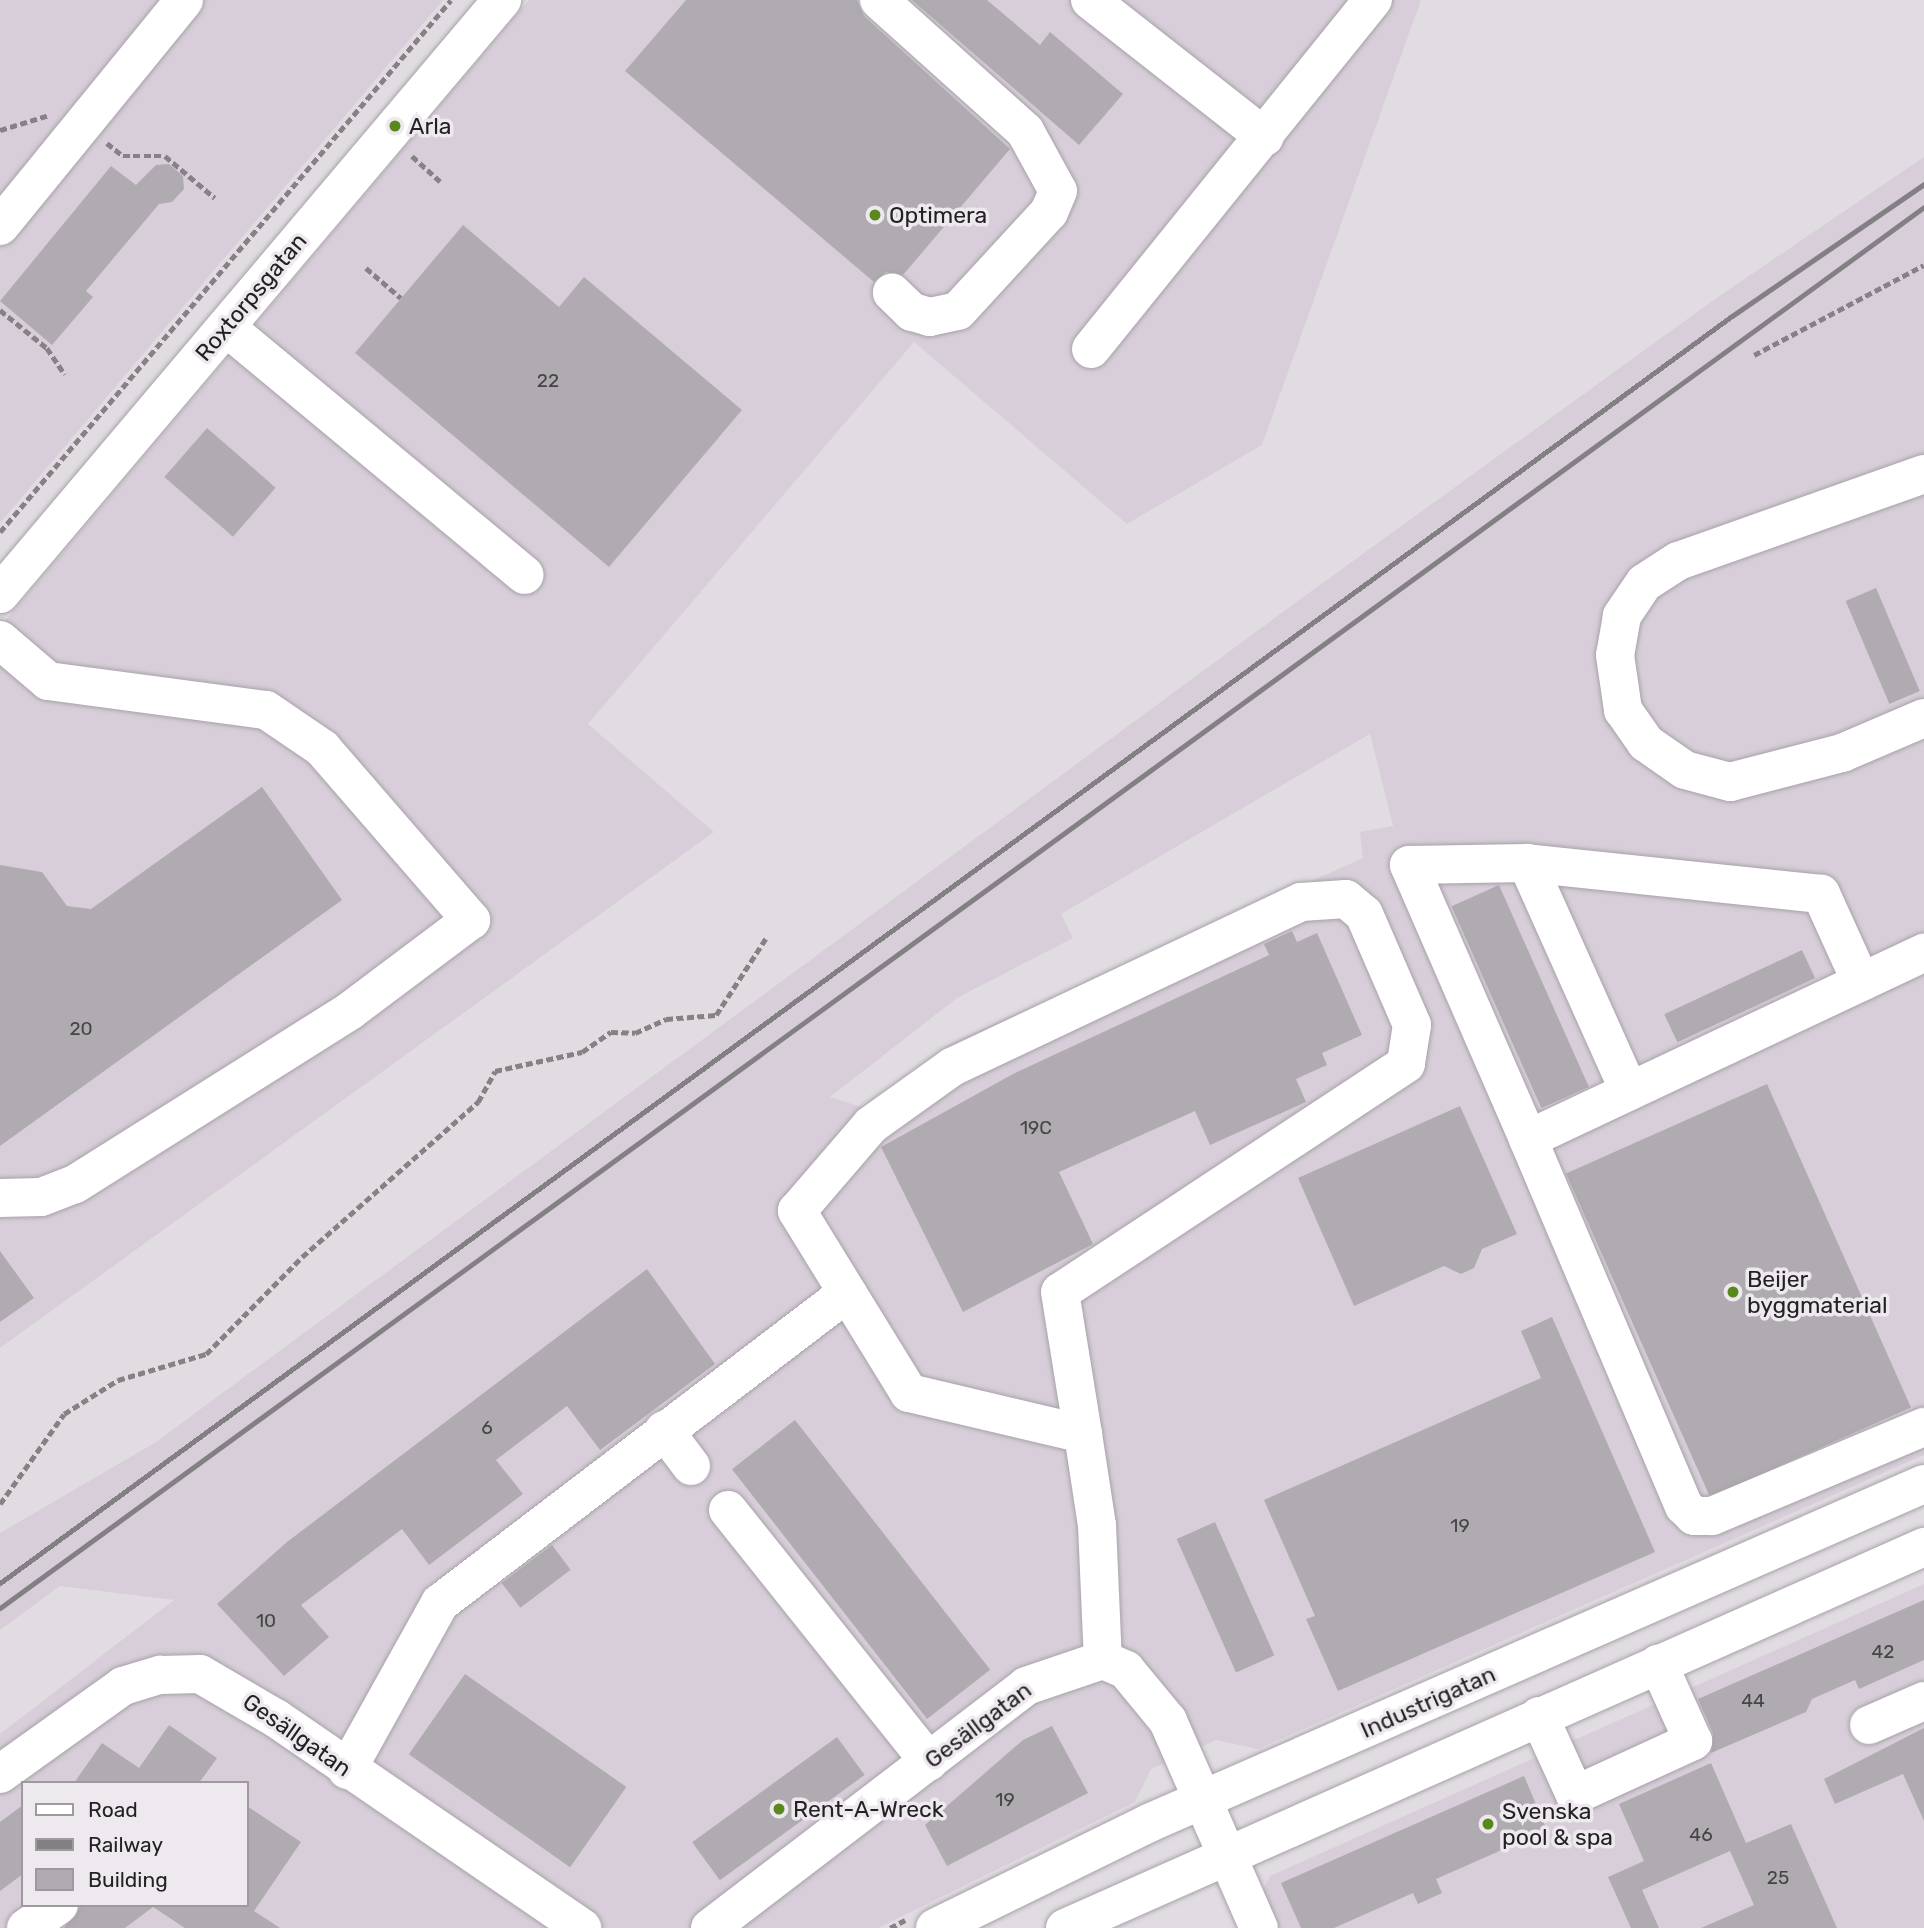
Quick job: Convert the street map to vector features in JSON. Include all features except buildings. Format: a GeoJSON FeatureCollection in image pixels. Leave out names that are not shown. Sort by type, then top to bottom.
{"type":"FeatureCollection","features":[{"type":"Feature","properties":{"kind":"street"},"geometry":{"type":"LineString","coordinates":[[0,226],[184,0]]}},
{"type":"Feature","properties":{"kind":"street","name":"Roxtorpsgatan"},"geometry":{"type":"LineString","coordinates":[[0,594],[502,0]]}},
{"type":"Feature","properties":{"kind":"street"},"geometry":{"type":"LineString","coordinates":[[879,0],[1026,131],[1058,191],[1049,212],[958,310],[930,317],[912,312],[892,293]]}},
{"type":"Feature","properties":{"kind":"street"},"geometry":{"type":"LineString","coordinates":[[1090,0],[1265,137]]}},
{"type":"Feature","properties":{"kind":"street"},"geometry":{"type":"LineString","coordinates":[[1091,349],[1373,0]]}},
{"type":"Feature","properties":{"kind":"street"},"geometry":{"type":"LineString","coordinates":[[226,327],[525,575]]}},
{"type":"Feature","properties":{"kind":"street"},"geometry":{"type":"LineString","coordinates":[[1924,474],[1678,561],[1644,583],[1622,616],[1615,655],[1623,710],[1646,743],[1685,770],[1730,782],[1842,753],[1924,718]]}},
{"type":"Feature","properties":{"kind":"street"},"geometry":{"type":"LineString","coordinates":[[0,640],[48,681],[266,710],[322,748],[471,920],[350,1012],[75,1184],[41,1197],[0,1198]]}},
{"type":"Feature","properties":{"kind":"street"},"geometry":{"type":"LineString","coordinates":[[1527,863],[1629,1091]]}},
{"type":"Feature","properties":{"kind":"street"},"geometry":{"type":"LineString","coordinates":[[1861,982],[1821,894],[1527,863],[1409,865],[1684,1506],[1694,1516],[1712,1516],[1924,1427]]}},
{"type":"Feature","properties":{"kind":"street"},"geometry":{"type":"LineString","coordinates":[[1083,1434],[909,1393],[797,1212],[871,1125],[952,1068],[1301,902],[1346,900],[1364,914],[1412,1025],[1406,1063],[1060,1292],[1083,1434],[1097,1524],[1103,1660],[1126,1670],[1158,1704],[1204,1800],[1259,1928]]}},
{"type":"Feature","properties":{"kind":"street"},"geometry":{"type":"LineString","coordinates":[[1528,1139],[1924,953]]}},
{"type":"Feature","properties":{"kind":"street"},"geometry":{"type":"LineString","coordinates":[[347,1770],[440,1604],[664,1430],[848,1293]]}},
{"type":"Feature","properties":{"kind":"street"},"geometry":{"type":"LineString","coordinates":[[664,1430],[691,1466]]}},
{"type":"Feature","properties":{"kind":"street","name":"Industrigatan"},"geometry":{"type":"LineString","coordinates":[[935,1928],[1204,1800],[1924,1485]]}},
{"type":"Feature","properties":{"kind":"street"},"geometry":{"type":"LineString","coordinates":[[728,1510],[929,1762]]}},
{"type":"Feature","properties":{"kind":"street"},"geometry":{"type":"LineString","coordinates":[[1065,1928],[1227,1853],[1924,1548]]}},
{"type":"Feature","properties":{"kind":"street","name":"Gesällgatan"},"geometry":{"type":"LineString","coordinates":[[710,1928],[1026,1686],[1103,1660]]}},
{"type":"Feature","properties":{"kind":"street"},"geometry":{"type":"LineString","coordinates":[[1539,1717],[1575,1795],[1693,1741],[1658,1663]]}},
{"type":"Feature","properties":{"kind":"street","name":"Gesällgatan"},"geometry":{"type":"LineString","coordinates":[[0,1774],[123,1686],[184,1673],[221,1683],[582,1928]]}},
{"type":"Feature","properties":{"kind":"street"},"geometry":{"type":"LineString","coordinates":[[1869,1725],[1924,1701]]}},
{"type":"Feature","properties":{"kind":"street"},"geometry":{"type":"LineString","coordinates":[[26,1928],[56,1907]]}},
{"type":"Feature","properties":{"kind":"path"},"geometry":{"type":"LineString","coordinates":[[0,532],[451,0]]}},
{"type":"Feature","properties":{"kind":"path"},"geometry":{"type":"LineString","coordinates":[[406,151],[440,181]]}},
{"type":"Feature","properties":{"kind":"path"},"geometry":{"type":"LineString","coordinates":[[1754,355],[1924,265]]}},
{"type":"Feature","properties":{"kind":"path"},"geometry":{"type":"LineString","coordinates":[[366,268],[401,298]]}},
{"type":"Feature","properties":{"kind":"path"},"geometry":{"type":"LineString","coordinates":[[0,310],[47,348],[65,375]]}},
{"type":"Feature","properties":{"kind":"path"},"geometry":{"type":"LineString","coordinates":[[0,1504],[64,1413],[118,1380],[206,1354],[302,1256],[478,1102],[495,1071],[582,1052],[611,1032],[635,1033],[666,1019],[716,1014],[766,938]]}},
{"type":"Feature","properties":{"kind":"shaded area"},"geometry":{"type":"Polygon","coordinates":[[[0,0],[443,0],[0,523],[0,0]]]}},
{"type":"Feature","properties":{"kind":"shaded area"},"geometry":{"type":"Polygon","coordinates":[[[529,0],[1421,0],[1262,445],[1127,524],[914,342],[588,724],[714,832],[0,1348],[0,627],[529,0]]]}},
{"type":"Feature","properties":{"kind":"shaded area"},"geometry":{"type":"Polygon","coordinates":[[[1924,157],[1924,1455],[1258,1749],[1216,1740],[1151,1769],[1135,1802],[878,1928],[0,1928],[0,1734],[174,1600],[60,1586],[0,1630],[0,1533],[156,1442],[1306,595],[1715,299],[1924,157]],[[1370,734],[1061,914],[1073,938],[957,998],[830,1097],[867,1109],[949,1044],[1363,858],[1360,832],[1393,826],[1370,734]]]}},
{"type":"Feature","properties":{"kind":"shaded area"},"geometry":{"type":"Polygon","coordinates":[[[1924,1584],[1924,1928],[1274,1928],[1260,1896],[1270,1876],[1924,1584]]]}},
{"type":"Feature","properties":{"kind":"railway"},"geometry":{"type":"LineString","coordinates":[[0,1583],[1732,316],[1924,184]]}},
{"type":"Feature","properties":{"kind":"railway"},"geometry":{"type":"LineString","coordinates":[[0,1608],[1924,207]]}},
{"type":"Feature","properties":{"kind":"place","name":"Arla"},"geometry":{"type":"Point","coordinates":[395,126]}},
{"type":"Feature","properties":{"kind":"place","name":"Optimera"},"geometry":{"type":"Point","coordinates":[875,215]}},
{"type":"Feature","properties":{"kind":"place","name":"Beijer byggmaterial"},"geometry":{"type":"Point","coordinates":[1733,1292]}},
{"type":"Feature","properties":{"kind":"place","name":"Rent-A-Wreck"},"geometry":{"type":"Point","coordinates":[779,1809]}},
{"type":"Feature","properties":{"kind":"place","name":"Svenska pool & spa"},"geometry":{"type":"Point","coordinates":[1488,1824]}}]}
